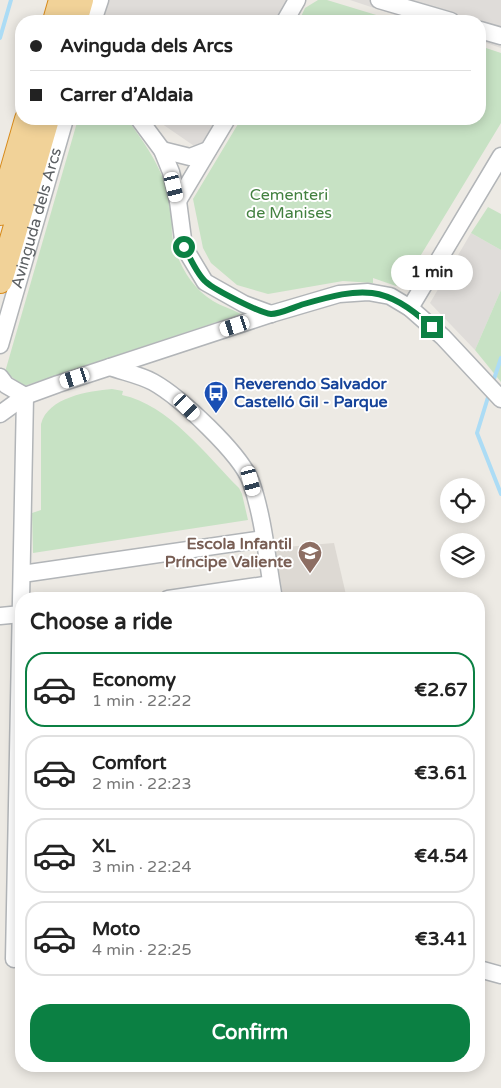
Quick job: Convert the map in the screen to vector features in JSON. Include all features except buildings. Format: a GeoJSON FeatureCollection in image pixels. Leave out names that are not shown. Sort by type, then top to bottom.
{"type":"FeatureCollection","features":[{"type":"Feature","properties":{"kind":"highway"},"geometry":{"type":"LineString","coordinates":[[57,15],[61,0]]}},
{"type":"Feature","properties":{"kind":"highway"},"geometry":{"type":"LineString","coordinates":[[0,213],[25,125]]}},
{"type":"Feature","properties":{"kind":"highway"},"geometry":{"type":"LineString","coordinates":[[0,281],[45,125]]}},
{"type":"Feature","properties":{"kind":"street"},"geometry":{"type":"LineString","coordinates":[[89,15],[100,0]]}},
{"type":"Feature","properties":{"kind":"street"},"geometry":{"type":"LineString","coordinates":[[288,15],[297,0]]}},
{"type":"Feature","properties":{"kind":"street"},"geometry":{"type":"LineString","coordinates":[[379,0],[430,15]]}},
{"type":"Feature","properties":{"kind":"street"},"geometry":{"type":"LineString","coordinates":[[486,32],[501,36]]}},
{"type":"Feature","properties":{"kind":"street","name":"Avinguda dels Arcs"},"geometry":{"type":"LineString","coordinates":[[0,345],[63,125]]}},
{"type":"Feature","properties":{"kind":"street"},"geometry":{"type":"LineString","coordinates":[[143,125],[162,150],[171,172],[178,201],[184,247],[205,282],[244,304],[271,314]]}},
{"type":"Feature","properties":{"kind":"street"},"geometry":{"type":"LineString","coordinates":[[178,201],[223,125]]}},
{"type":"Feature","properties":{"kind":"street"},"geometry":{"type":"LineString","coordinates":[[162,150],[190,157],[208,150]]}},
{"type":"Feature","properties":{"kind":"street"},"geometry":{"type":"LineString","coordinates":[[410,308],[501,156]]}},
{"type":"Feature","properties":{"kind":"street"},"geometry":{"type":"LineString","coordinates":[[0,414],[25,396],[110,367],[271,314],[340,294],[368,292],[390,296],[410,308],[443,337],[501,399]]}},
{"type":"Feature","properties":{"kind":"street"},"geometry":{"type":"LineString","coordinates":[[110,367],[153,382],[187,407],[240,462],[251,481],[273,591],[260,592]]}},
{"type":"Feature","properties":{"kind":"street"},"geometry":{"type":"LineString","coordinates":[[0,377],[6,385],[25,396]]}},
{"type":"Feature","properties":{"kind":"street"},"geometry":{"type":"LineString","coordinates":[[22,592],[25,396]]}},
{"type":"Feature","properties":{"kind":"street"},"geometry":{"type":"LineString","coordinates":[[22,574],[263,539]]}},
{"type":"Feature","properties":{"kind":"street"},"geometry":{"type":"LineString","coordinates":[[0,616],[15,617]]}},
{"type":"Feature","properties":{"kind":"street"},"geometry":{"type":"LineString","coordinates":[[12,960],[15,922]]}},
{"type":"Feature","properties":{"kind":"street"},"geometry":{"type":"LineString","coordinates":[[485,971],[501,975]]}},
{"type":"Feature","properties":{"kind":"shaded area"},"geometry":{"type":"Polygon","coordinates":[[[106,0],[303,0],[292,15],[102,15],[106,0]]]}},
{"type":"Feature","properties":{"kind":"shaded area"},"geometry":{"type":"Polygon","coordinates":[[[350,0],[501,0],[501,48],[486,43],[486,15],[395,15],[350,0]]]}},
{"type":"Feature","properties":{"kind":"shaded area"},"geometry":{"type":"Polygon","coordinates":[[[164,125],[217,125],[200,150],[164,125]]]}},
{"type":"Feature","properties":{"kind":"shaded area"},"geometry":{"type":"Polygon","coordinates":[[[471,233],[501,250],[501,290],[475,350],[430,303],[471,233]]]}},
{"type":"Feature","properties":{"kind":"shaded area","name":"Escola Infantil Príncipe Valiente"},"geometry":{"type":"Polygon","coordinates":[[[334,543],[345,592],[282,592],[273,548],[334,543]]]}},
{"type":"Feature","properties":{"kind":"green space"},"geometry":{"type":"Polygon","coordinates":[[[318,0],[327,0],[376,15],[302,15],[305,8],[318,0]]]}},
{"type":"Feature","properties":{"kind":"green space","name":"Cementeri de Manises"},"geometry":{"type":"Polygon","coordinates":[[[486,48],[501,53],[501,123],[407,278],[396,286],[373,278],[373,283],[343,281],[268,294],[237,285],[211,263],[203,248],[193,199],[237,125],[486,125],[486,48]]]}},
{"type":"Feature","properties":{"kind":"green space"},"geometry":{"type":"Polygon","coordinates":[[[76,125],[131,125],[148,149],[165,182],[173,210],[172,231],[176,253],[185,272],[205,295],[216,303],[241,314],[24,386],[5,372],[76,125]]]}},
{"type":"Feature","properties":{"kind":"green space"},"geometry":{"type":"Polygon","coordinates":[[[488,207],[501,214],[501,250],[471,233],[488,207]]]}},
{"type":"Feature","properties":{"kind":"green space"},"geometry":{"type":"Polygon","coordinates":[[[501,290],[501,382],[475,350],[501,290]]]}},
{"type":"Feature","properties":{"kind":"green space"},"geometry":{"type":"Polygon","coordinates":[[[112,389],[123,391],[122,395],[155,409],[186,433],[239,488],[248,520],[33,553],[32,513],[41,510],[41,424],[45,415],[52,407],[70,397],[112,389]]]}},
{"type":"Feature","properties":{"kind":"waterway"},"geometry":{"type":"LineString","coordinates":[[0,38],[11,0]]}},
{"type":"Feature","properties":{"kind":"waterway"},"geometry":{"type":"LineString","coordinates":[[493,382],[501,358]]}},
{"type":"Feature","properties":{"kind":"waterway"},"geometry":{"type":"LineString","coordinates":[[489,394],[477,433],[501,494]]}},
{"type":"Feature","properties":{"kind":"place","name":"Reverendo Salvador Castelló Gil - Parque"},"geometry":{"type":"Point","coordinates":[216,414]}},
{"type":"Feature","properties":{"kind":"place","name":"Escola Infantil Príncipe Valiente"},"geometry":{"type":"Point","coordinates":[310,574]}},
{"type":"Feature","properties":{"kind":"route"},"geometry":{"type":"LineString","coordinates":[[184,247],[205,282],[244,304],[271,314],[340,294],[368,292],[390,296],[410,308],[432,327]]}}]}
